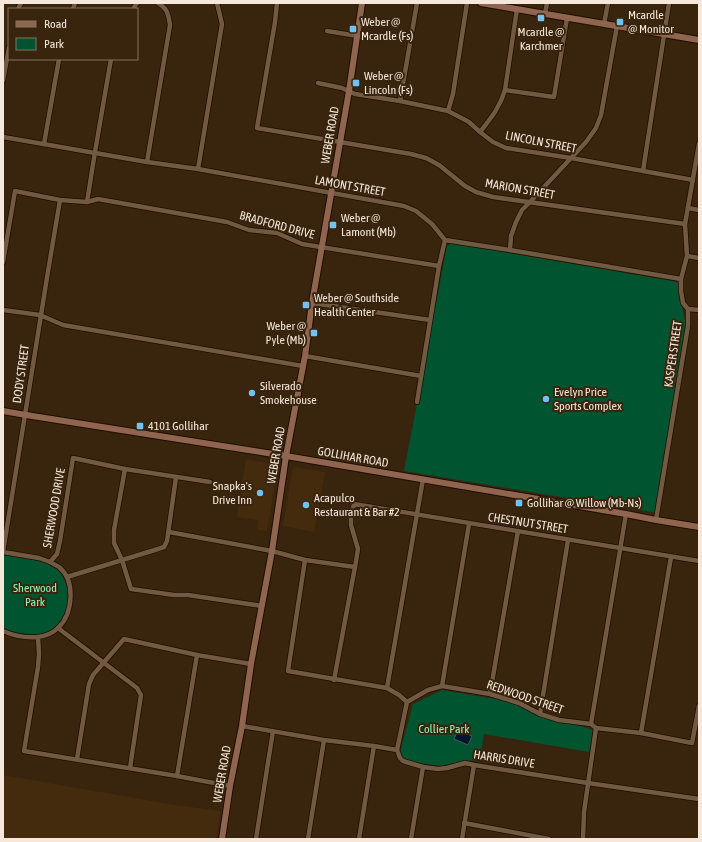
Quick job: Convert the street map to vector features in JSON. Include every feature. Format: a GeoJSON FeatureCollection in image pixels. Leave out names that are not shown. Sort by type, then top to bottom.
{"type":"FeatureCollection","features":[{"type":"Feature","properties":{"kind":"main road","name":"WEBER ROAD"},"geometry":{"type":"LineString","coordinates":[[222,839],[230,786],[242,726],[251,664],[272,551],[286,456],[303,366],[321,247],[358,36],[362,3]]}},
{"type":"Feature","properties":{"kind":"main road"},"geometry":{"type":"LineString","coordinates":[[483,3],[699,40]]}},
{"type":"Feature","properties":{"kind":"main road","name":"GOLLIHAR ROAD"},"geometry":{"type":"LineString","coordinates":[[3,411],[286,456],[699,527]]}},
{"type":"Feature","properties":{"kind":"street"},"geometry":{"type":"LineString","coordinates":[[147,162],[170,25],[169,15],[164,7],[158,3]]}},
{"type":"Feature","properties":{"kind":"street"},"geometry":{"type":"LineString","coordinates":[[198,169],[222,24],[217,3]]}},
{"type":"Feature","properties":{"kind":"street","name":"MARION STREET"},"geometry":{"type":"LineString","coordinates":[[277,3],[257,128],[411,154],[426,158],[439,165],[465,186],[476,192],[493,197],[685,224]]}},
{"type":"Feature","properties":{"kind":"street"},"geometry":{"type":"LineString","coordinates":[[400,101],[417,3]]}},
{"type":"Feature","properties":{"kind":"street"},"geometry":{"type":"LineString","coordinates":[[448,111],[453,94],[467,3]]}},
{"type":"Feature","properties":{"kind":"street"},"geometry":{"type":"LineString","coordinates":[[545,14],[547,3]]}},
{"type":"Feature","properties":{"kind":"street"},"geometry":{"type":"LineString","coordinates":[[604,24],[608,3]]}},
{"type":"Feature","properties":{"kind":"street"},"geometry":{"type":"LineString","coordinates":[[643,171],[669,3]]}},
{"type":"Feature","properties":{"kind":"street"},"geometry":{"type":"LineString","coordinates":[[480,132],[496,112],[502,101],[517,9]]}},
{"type":"Feature","properties":{"kind":"street"},"geometry":{"type":"LineString","coordinates":[[505,90],[554,96],[567,18]]}},
{"type":"Feature","properties":{"kind":"street"},"geometry":{"type":"LineString","coordinates":[[510,250],[511,236],[522,210],[586,142],[596,128],[601,115],[617,26]]}},
{"type":"Feature","properties":{"kind":"street"},"geometry":{"type":"LineString","coordinates":[[328,31],[358,36]]}},
{"type":"Feature","properties":{"kind":"street"},"geometry":{"type":"LineString","coordinates":[[3,80],[8,53]]}},
{"type":"Feature","properties":{"kind":"street"},"geometry":{"type":"LineString","coordinates":[[44,144],[59,60]]}},
{"type":"Feature","properties":{"kind":"street"},"geometry":{"type":"LineString","coordinates":[[87,202],[112,60]]}},
{"type":"Feature","properties":{"kind":"street","name":"LINCOLN STREET"},"geometry":{"type":"LineString","coordinates":[[318,83],[342,88],[355,94],[400,101],[448,111],[469,122],[493,142],[506,148],[693,180]]}},
{"type":"Feature","properties":{"kind":"street","name":"LAMONT STREET"},"geometry":{"type":"LineString","coordinates":[[3,137],[147,162],[198,169],[404,206],[416,211],[432,224],[446,240]]}},
{"type":"Feature","properties":{"kind":"street","name":"KASPER STREET"},"geometry":{"type":"LineString","coordinates":[[656,520],[688,326],[688,308],[683,303],[680,291],[681,279],[687,256],[685,224],[699,144]]}},
{"type":"Feature","properties":{"kind":"street","name":"BRADFORD DRIVE"},"geometry":{"type":"LineString","coordinates":[[3,262],[15,191],[60,200],[87,202],[98,199],[227,222],[249,230],[277,233],[302,244],[439,266]]}},
{"type":"Feature","properties":{"kind":"street","name":"DODY STREET"},"geometry":{"type":"LineString","coordinates":[[3,552],[26,415],[40,315],[60,200]]}},
{"type":"Feature","properties":{"kind":"street"},"geometry":{"type":"LineString","coordinates":[[688,208],[699,210]]}},
{"type":"Feature","properties":{"kind":"street"},"geometry":{"type":"LineString","coordinates":[[417,402],[439,266],[446,240],[681,279]]}},
{"type":"Feature","properties":{"kind":"street"},"geometry":{"type":"LineString","coordinates":[[687,256],[699,258]]}},
{"type":"Feature","properties":{"kind":"street"},"geometry":{"type":"LineString","coordinates":[[312,303],[430,320]]}},
{"type":"Feature","properties":{"kind":"street"},"geometry":{"type":"LineString","coordinates":[[688,308],[699,310]]}},
{"type":"Feature","properties":{"kind":"street"},"geometry":{"type":"LineString","coordinates":[[3,310],[40,315],[63,325],[303,366]]}},
{"type":"Feature","properties":{"kind":"street"},"geometry":{"type":"LineString","coordinates":[[304,356],[421,376]]}},
{"type":"Feature","properties":{"kind":"street","name":"SHERWOOD DRIVE"},"geometry":{"type":"LineString","coordinates":[[67,577],[59,567],[50,562],[56,554],[60,541],[73,458],[125,469]]}},
{"type":"Feature","properties":{"kind":"street"},"geometry":{"type":"LineString","coordinates":[[210,482],[125,469],[114,530],[114,543],[122,560],[131,589],[174,595],[188,594],[262,606]]}},
{"type":"Feature","properties":{"kind":"street"},"geometry":{"type":"LineString","coordinates":[[3,631],[30,637],[46,635],[58,628],[64,620],[70,604],[70,586],[67,577],[164,547],[169,532],[176,477]]}},
{"type":"Feature","properties":{"kind":"street"},"geometry":{"type":"LineString","coordinates":[[387,688],[423,479]]}},
{"type":"Feature","properties":{"kind":"street","name":"CHESTNUT STREET"},"geometry":{"type":"LineString","coordinates":[[355,567],[358,549],[351,525],[351,515],[354,504],[699,561]]}},
{"type":"Feature","properties":{"kind":"street"},"geometry":{"type":"LineString","coordinates":[[626,514],[591,724],[596,728],[641,733],[692,743],[699,706]]}},
{"type":"Feature","properties":{"kind":"street"},"geometry":{"type":"LineString","coordinates":[[442,686],[469,524]]}},
{"type":"Feature","properties":{"kind":"street"},"geometry":{"type":"LineString","coordinates":[[490,694],[518,531]]}},
{"type":"Feature","properties":{"kind":"street"},"geometry":{"type":"LineString","coordinates":[[169,532],[272,551],[305,560],[355,567],[334,680]]}},
{"type":"Feature","properties":{"kind":"street"},"geometry":{"type":"LineString","coordinates":[[540,714],[568,540]]}},
{"type":"Feature","properties":{"kind":"street"},"geometry":{"type":"LineString","coordinates":[[3,552],[39,558],[50,562]]}},
{"type":"Feature","properties":{"kind":"street"},"geometry":{"type":"LineString","coordinates":[[641,733],[671,557]]}},
{"type":"Feature","properties":{"kind":"street"},"geometry":{"type":"LineString","coordinates":[[242,726],[324,740],[397,750],[407,702],[399,695],[387,688],[288,671],[305,560]]}},
{"type":"Feature","properties":{"kind":"street"},"geometry":{"type":"LineString","coordinates":[[58,628],[137,688],[141,695],[130,768]]}},
{"type":"Feature","properties":{"kind":"street"},"geometry":{"type":"LineString","coordinates":[[38,637],[38,667],[24,751],[230,786]]}},
{"type":"Feature","properties":{"kind":"street"},"geometry":{"type":"LineString","coordinates":[[77,759],[89,684],[92,675],[124,639],[197,655],[251,664]]}},
{"type":"Feature","properties":{"kind":"street"},"geometry":{"type":"LineString","coordinates":[[177,776],[197,655]]}},
{"type":"Feature","properties":{"kind":"street","name":"REDWOOD STREET"},"geometry":{"type":"LineString","coordinates":[[407,702],[428,690],[442,686],[490,694],[519,703],[540,714],[559,720],[591,724]]}},
{"type":"Feature","properties":{"kind":"street"},"geometry":{"type":"LineString","coordinates":[[583,839],[584,812],[596,728]]}},
{"type":"Feature","properties":{"kind":"street"},"geometry":{"type":"LineString","coordinates":[[256,839],[273,731]]}},
{"type":"Feature","properties":{"kind":"street"},"geometry":{"type":"LineString","coordinates":[[308,839],[324,740]]}},
{"type":"Feature","properties":{"kind":"street"},"geometry":{"type":"LineString","coordinates":[[359,839],[374,746]]}},
{"type":"Feature","properties":{"kind":"street","name":"HARRIS DRIVE"},"geometry":{"type":"LineString","coordinates":[[397,750],[403,761],[423,767],[438,769],[465,764],[474,764],[588,783],[699,799]]}},
{"type":"Feature","properties":{"kind":"street"},"geometry":{"type":"LineString","coordinates":[[462,839],[474,764]]}},
{"type":"Feature","properties":{"kind":"street"},"geometry":{"type":"LineString","coordinates":[[411,839],[423,767]]}},
{"type":"Feature","properties":{"kind":"street"},"geometry":{"type":"LineString","coordinates":[[464,823],[549,839]]}},
{"type":"Feature","properties":{"kind":"shaded area"},"geometry":{"type":"Polygon","coordinates":[[[246,459],[278,465],[267,531],[257,530],[258,520],[237,517],[246,459]]]}},
{"type":"Feature","properties":{"kind":"shaded area"},"geometry":{"type":"Polygon","coordinates":[[[293,467],[325,472],[314,532],[283,526],[293,467]]]}},
{"type":"Feature","properties":{"kind":"shaded area"},"geometry":{"type":"Polygon","coordinates":[[[3,775],[175,805],[221,811],[216,839],[3,839],[3,775]]]}},
{"type":"Feature","properties":{"kind":"green space","name":"Evelyn Price Sports Complex"},"geometry":{"type":"Polygon","coordinates":[[[451,243],[678,282],[686,328],[655,512],[404,471],[447,246],[451,243]]]}},
{"type":"Feature","properties":{"kind":"green space","name":"Sherwood Park"},"geometry":{"type":"Polygon","coordinates":[[[3,555],[43,562],[57,570],[63,578],[67,587],[68,598],[66,608],[62,618],[56,626],[48,632],[38,635],[31,635],[14,632],[3,628],[3,555]]]}},
{"type":"Feature","properties":{"kind":"green space","name":"Collier Park"},"geometry":{"type":"Polygon","coordinates":[[[442,690],[501,700],[593,730],[589,752],[484,734],[480,760],[465,761],[441,766],[405,761],[400,753],[413,704],[442,690]]]}},
{"type":"Feature","properties":{"kind":"water"},"geometry":{"type":"Polygon","coordinates":[[[461,723],[467,727],[465,732],[460,731],[472,736],[468,745],[454,739],[461,723]]]}},
{"type":"Feature","properties":{"kind":"place","name":"Mcardle @ Karchmer"},"geometry":{"type":"Point","coordinates":[541,18]}},
{"type":"Feature","properties":{"kind":"place","name":"Mcardle @ Monitor"},"geometry":{"type":"Point","coordinates":[620,22]}},
{"type":"Feature","properties":{"kind":"place","name":"Weber @ Mcardle (Fs)"},"geometry":{"type":"Point","coordinates":[353,29]}},
{"type":"Feature","properties":{"kind":"place","name":"Weber @ Lincoln (Fs)"},"geometry":{"type":"Point","coordinates":[356,83]}},
{"type":"Feature","properties":{"kind":"place","name":"Weber @ Lamont (Mb)"},"geometry":{"type":"Point","coordinates":[333,225]}},
{"type":"Feature","properties":{"kind":"place","name":"Weber @ Southside Health Center"},"geometry":{"type":"Point","coordinates":[306,305]}},
{"type":"Feature","properties":{"kind":"place","name":"Weber @ Pyle (Mb)"},"geometry":{"type":"Point","coordinates":[314,333]}},
{"type":"Feature","properties":{"kind":"place","name":"Silverado Smokehouse"},"geometry":{"type":"Point","coordinates":[252,393]}},
{"type":"Feature","properties":{"kind":"place","name":"Evelyn Price Sports Complex"},"geometry":{"type":"Point","coordinates":[546,399]}},
{"type":"Feature","properties":{"kind":"place","name":"4101 Gollihar"},"geometry":{"type":"Point","coordinates":[140,426]}},
{"type":"Feature","properties":{"kind":"place","name":"Snapka's Drive Inn"},"geometry":{"type":"Point","coordinates":[260,493]}},
{"type":"Feature","properties":{"kind":"place","name":"Gollihar @ Willow (Mb-Ns)"},"geometry":{"type":"Point","coordinates":[519,503]}},
{"type":"Feature","properties":{"kind":"place","name":"Acapulco Restaurant & Bar #2"},"geometry":{"type":"Point","coordinates":[306,505]}}]}
